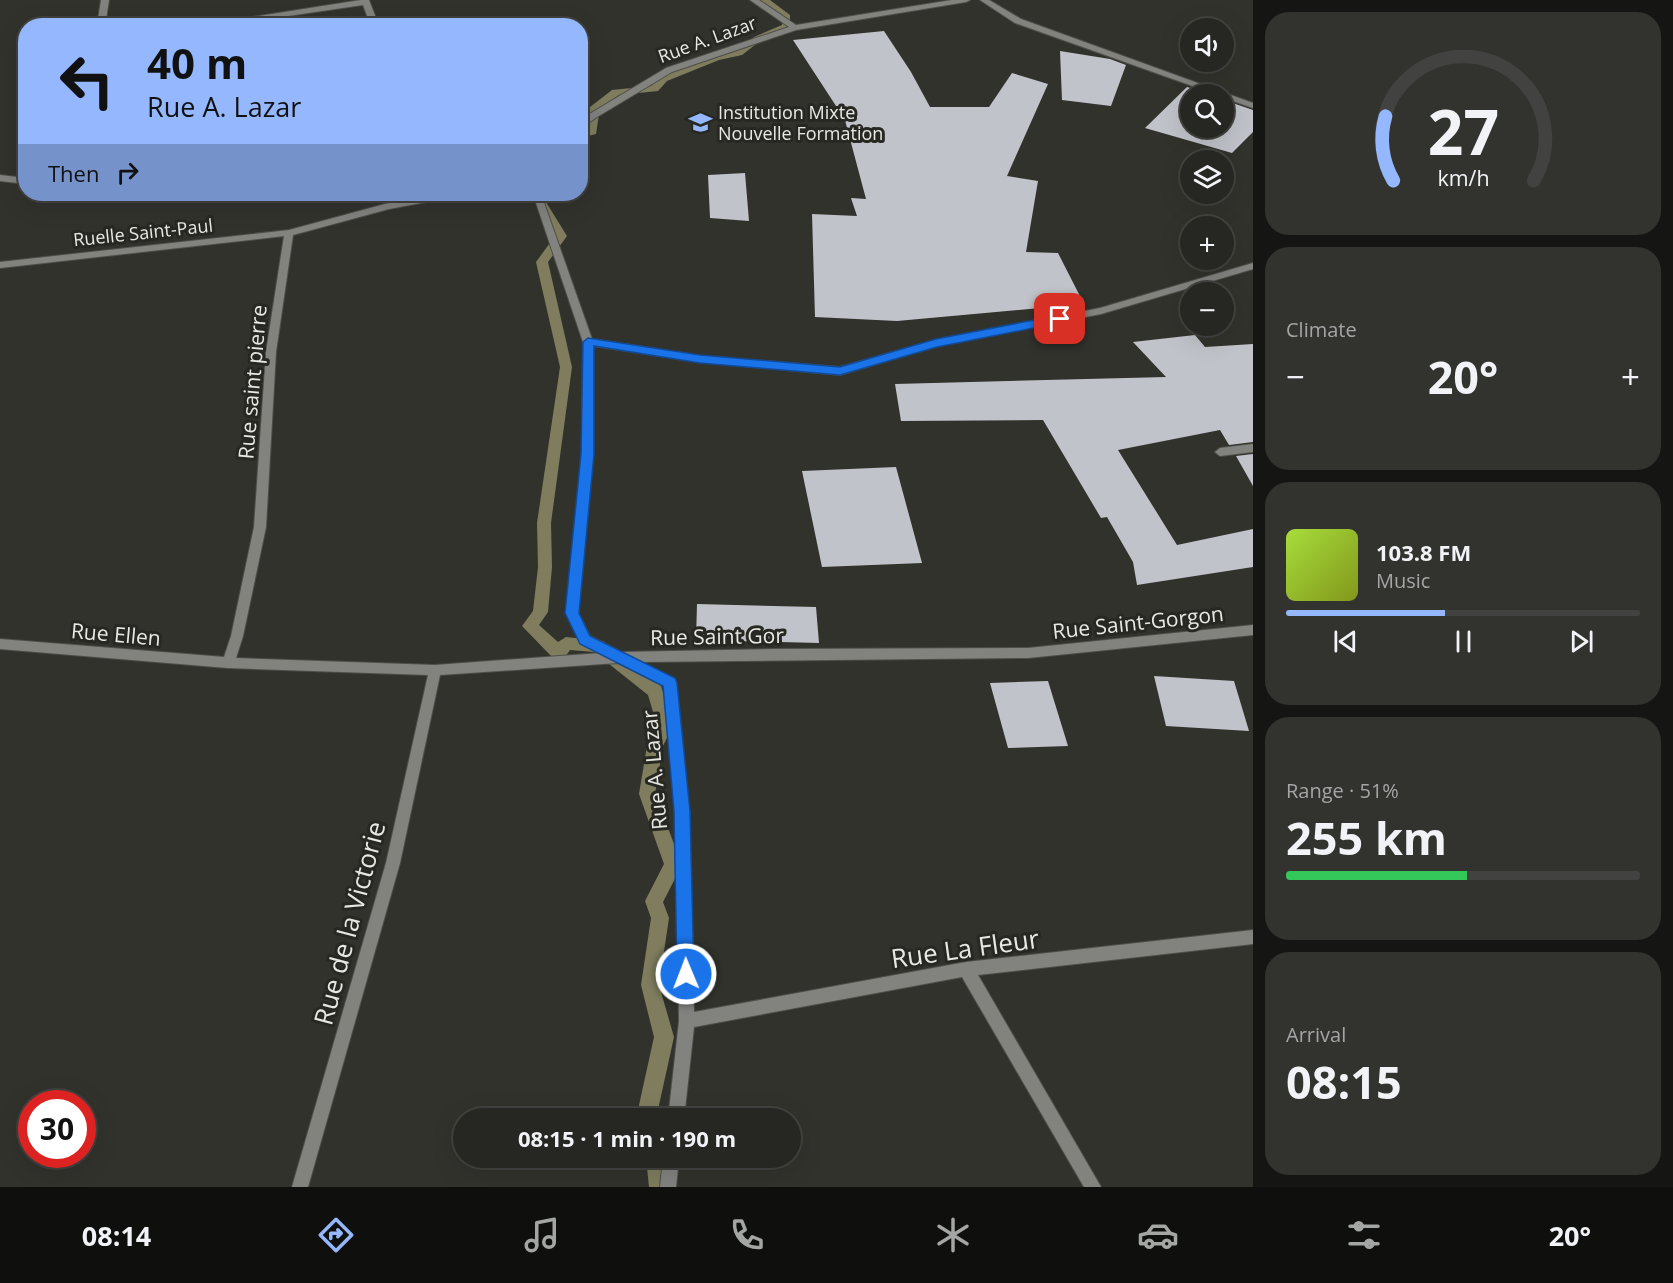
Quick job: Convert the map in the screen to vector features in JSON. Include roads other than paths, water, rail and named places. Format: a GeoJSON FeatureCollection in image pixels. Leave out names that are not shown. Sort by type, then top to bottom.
{"type":"FeatureCollection","features":[{"type":"Feature","properties":{"kind":"street"},"geometry":{"type":"LineString","coordinates":[[102,18],[105,0]]}},
{"type":"Feature","properties":{"kind":"street"},"geometry":{"type":"LineString","coordinates":[[754,0],[795,28]]}},
{"type":"Feature","properties":{"kind":"street","name":"Rue A. Lazar"},"geometry":{"type":"LineString","coordinates":[[588,120],[669,70],[795,28],[966,0]]}},
{"type":"Feature","properties":{"kind":"street"},"geometry":{"type":"LineString","coordinates":[[984,0],[1018,21],[1193,84]]}},
{"type":"Feature","properties":{"kind":"street"},"geometry":{"type":"LineString","coordinates":[[253,18],[366,1],[372,18]]}},
{"type":"Feature","properties":{"kind":"street"},"geometry":{"type":"LineString","coordinates":[[1234,99],[1253,106]]}},
{"type":"Feature","properties":{"kind":"street"},"geometry":{"type":"LineString","coordinates":[[0,178],[18,180]]}},
{"type":"Feature","properties":{"kind":"street"},"geometry":{"type":"LineString","coordinates":[[289,234],[404,201]]}},
{"type":"Feature","properties":{"kind":"street","name":"Rue A. Lazar"},"geometry":{"type":"LineString","coordinates":[[539,201],[588,342],[587,454],[572,613],[585,640],[623,657],[670,683],[682,811],[687,1021],[677,1108]]}},
{"type":"Feature","properties":{"kind":"street","name":"Ruelle Saint-Paul"},"geometry":{"type":"LineString","coordinates":[[0,266],[43,258],[289,234]]}},
{"type":"Feature","properties":{"kind":"street","name":"Rue saint pierre"},"geometry":{"type":"LineString","coordinates":[[228,663],[237,636],[260,527],[270,352],[289,234]]}},
{"type":"Feature","properties":{"kind":"street"},"geometry":{"type":"LineString","coordinates":[[588,342],[700,359],[840,371],[936,343],[1101,311],[1253,267]]}},
{"type":"Feature","properties":{"kind":"street"},"geometry":{"type":"LineString","coordinates":[[1220,452],[1253,448]]}},
{"type":"Feature","properties":{"kind":"street","name":"Rue Saint-Gorgon"},"geometry":{"type":"LineString","coordinates":[[1028,653],[1253,630]]}},
{"type":"Feature","properties":{"kind":"street","name":"Rue Ellen"},"geometry":{"type":"LineString","coordinates":[[0,644],[228,663]]}},
{"type":"Feature","properties":{"kind":"street","name":"Rue Saint Gor"},"geometry":{"type":"LineString","coordinates":[[228,663],[435,670],[623,657],[1028,653]]}},
{"type":"Feature","properties":{"kind":"street","name":"Rue de la Victorie"},"geometry":{"type":"LineString","coordinates":[[300,1187],[393,863],[435,670]]}},
{"type":"Feature","properties":{"kind":"street","name":"Rue La Fleur"},"geometry":{"type":"LineString","coordinates":[[687,1021],[966,969],[1253,937]]}},
{"type":"Feature","properties":{"kind":"street"},"geometry":{"type":"LineString","coordinates":[[966,969],[1093,1187]]}},
{"type":"Feature","properties":{"kind":"street"},"geometry":{"type":"LineString","coordinates":[[668,1187],[670,1168]]}},
{"type":"Feature","properties":{"kind":"waterway"},"geometry":{"type":"LineString","coordinates":[[588,133],[592,132],[595,107],[616,92],[654,89],[663,79],[716,57],[738,53],[757,39],[787,26],[787,17],[764,0]]}},
{"type":"Feature","properties":{"kind":"waterway"},"geometry":{"type":"LineString","coordinates":[[540,201],[561,236],[542,262],[566,367],[544,523],[545,567],[540,612],[530,626],[559,653],[566,643],[598,646],[655,691],[665,725],[655,746],[647,794],[673,865],[654,901],[660,918],[650,985],[664,1037],[649,1108]]}},
{"type":"Feature","properties":{"kind":"waterway"},"geometry":{"type":"LineString","coordinates":[[657,1168],[659,1187]]}},
{"type":"Feature","properties":{"kind":"place","name":"Institution Mixte Nouvelle Formation"},"geometry":{"type":"Point","coordinates":[700,122]}}]}
